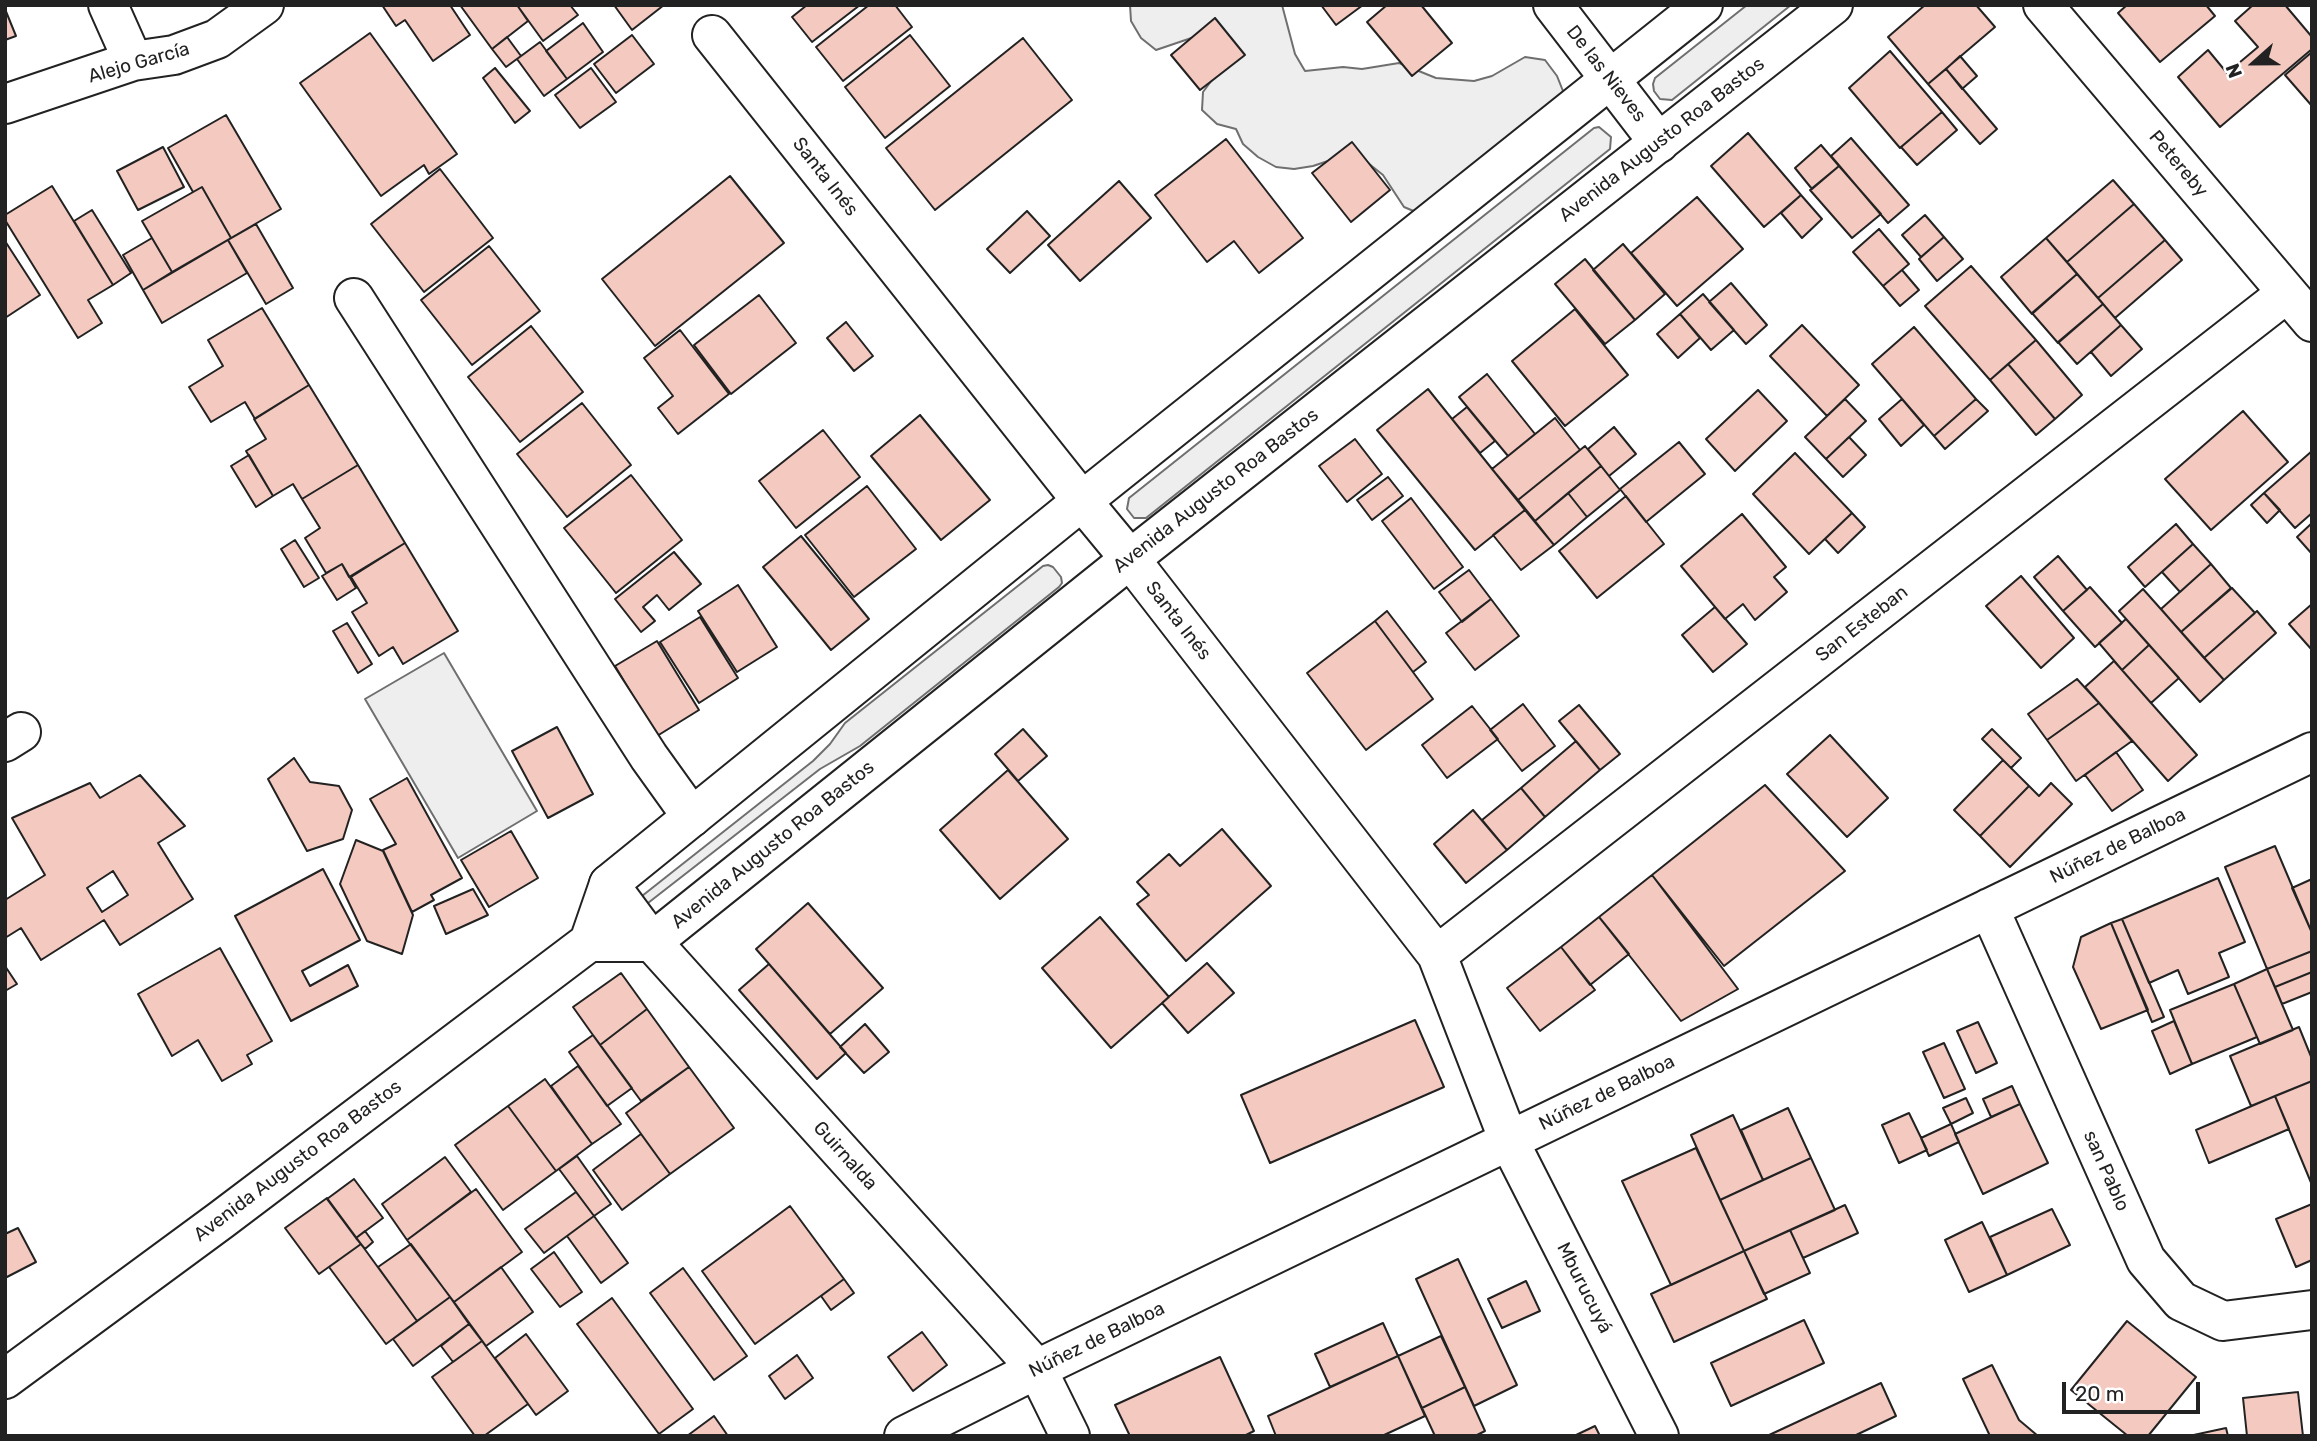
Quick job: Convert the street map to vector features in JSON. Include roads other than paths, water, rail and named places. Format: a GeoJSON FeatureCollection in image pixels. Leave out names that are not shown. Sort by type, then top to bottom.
{"type":"FeatureCollection","features":[{"type":"Feature","properties":{"kind":"street"},"geometry":{"type":"LineString","coordinates":[[108,5],[133,61]]}},
{"type":"Feature","properties":{"kind":"street","name":"Alejo García"},"geometry":{"type":"LineString","coordinates":[[5,104],[133,61],[174,55],[217,39],[264,5]]}},
{"type":"Feature","properties":{"kind":"street","name":"De las Nieves"},"geometry":{"type":"LineString","coordinates":[[1553,5],[1659,143]]}},
{"type":"Feature","properties":{"kind":"street"},"geometry":{"type":"LineString","coordinates":[[589,942],[609,884],[1082,501],[1703,5]]}},
{"type":"Feature","properties":{"kind":"street","name":"Avenida Augusto Roa Bastos"},"geometry":{"type":"LineString","coordinates":[[5,1379],[221,1220],[589,942],[652,942],[1130,559],[1833,5]]}},
{"type":"Feature","properties":{"kind":"street","name":"Petereby"},"geometry":{"type":"LineString","coordinates":[[2043,5],[2312,322]]}},
{"type":"Feature","properties":{"kind":"street","name":"Santa Inés"},"geometry":{"type":"LineString","coordinates":[[712,35],[1130,559],[1437,955],[1510,1141]]}},
{"type":"Feature","properties":{"kind":"street","name":"San Esteban"},"geometry":{"type":"LineString","coordinates":[[1437,955],[2287,293]]}},
{"type":"Feature","properties":{"kind":"street"},"geometry":{"type":"LineString","coordinates":[[354,298],[649,757],[692,817]]}},
{"type":"Feature","properties":{"kind":"street","name":"Núñez de Balboa"},"geometry":{"type":"LineString","coordinates":[[904,1436],[1037,1369],[2312,752]]}},
{"type":"Feature","properties":{"kind":"street","name":"Guirnalda"},"geometry":{"type":"LineString","coordinates":[[609,884],[652,942],[1037,1369],[1070,1436]]}},
{"type":"Feature","properties":{"kind":"street","name":"san Pablo"},"geometry":{"type":"LineString","coordinates":[[1989,908],[2146,1260],[2180,1301],[2223,1321],[2312,1310]]}},
{"type":"Feature","properties":{"kind":"street","name":"Mburucuyá"},"geometry":{"type":"LineString","coordinates":[[1510,1141],[1659,1436]]}}]}
